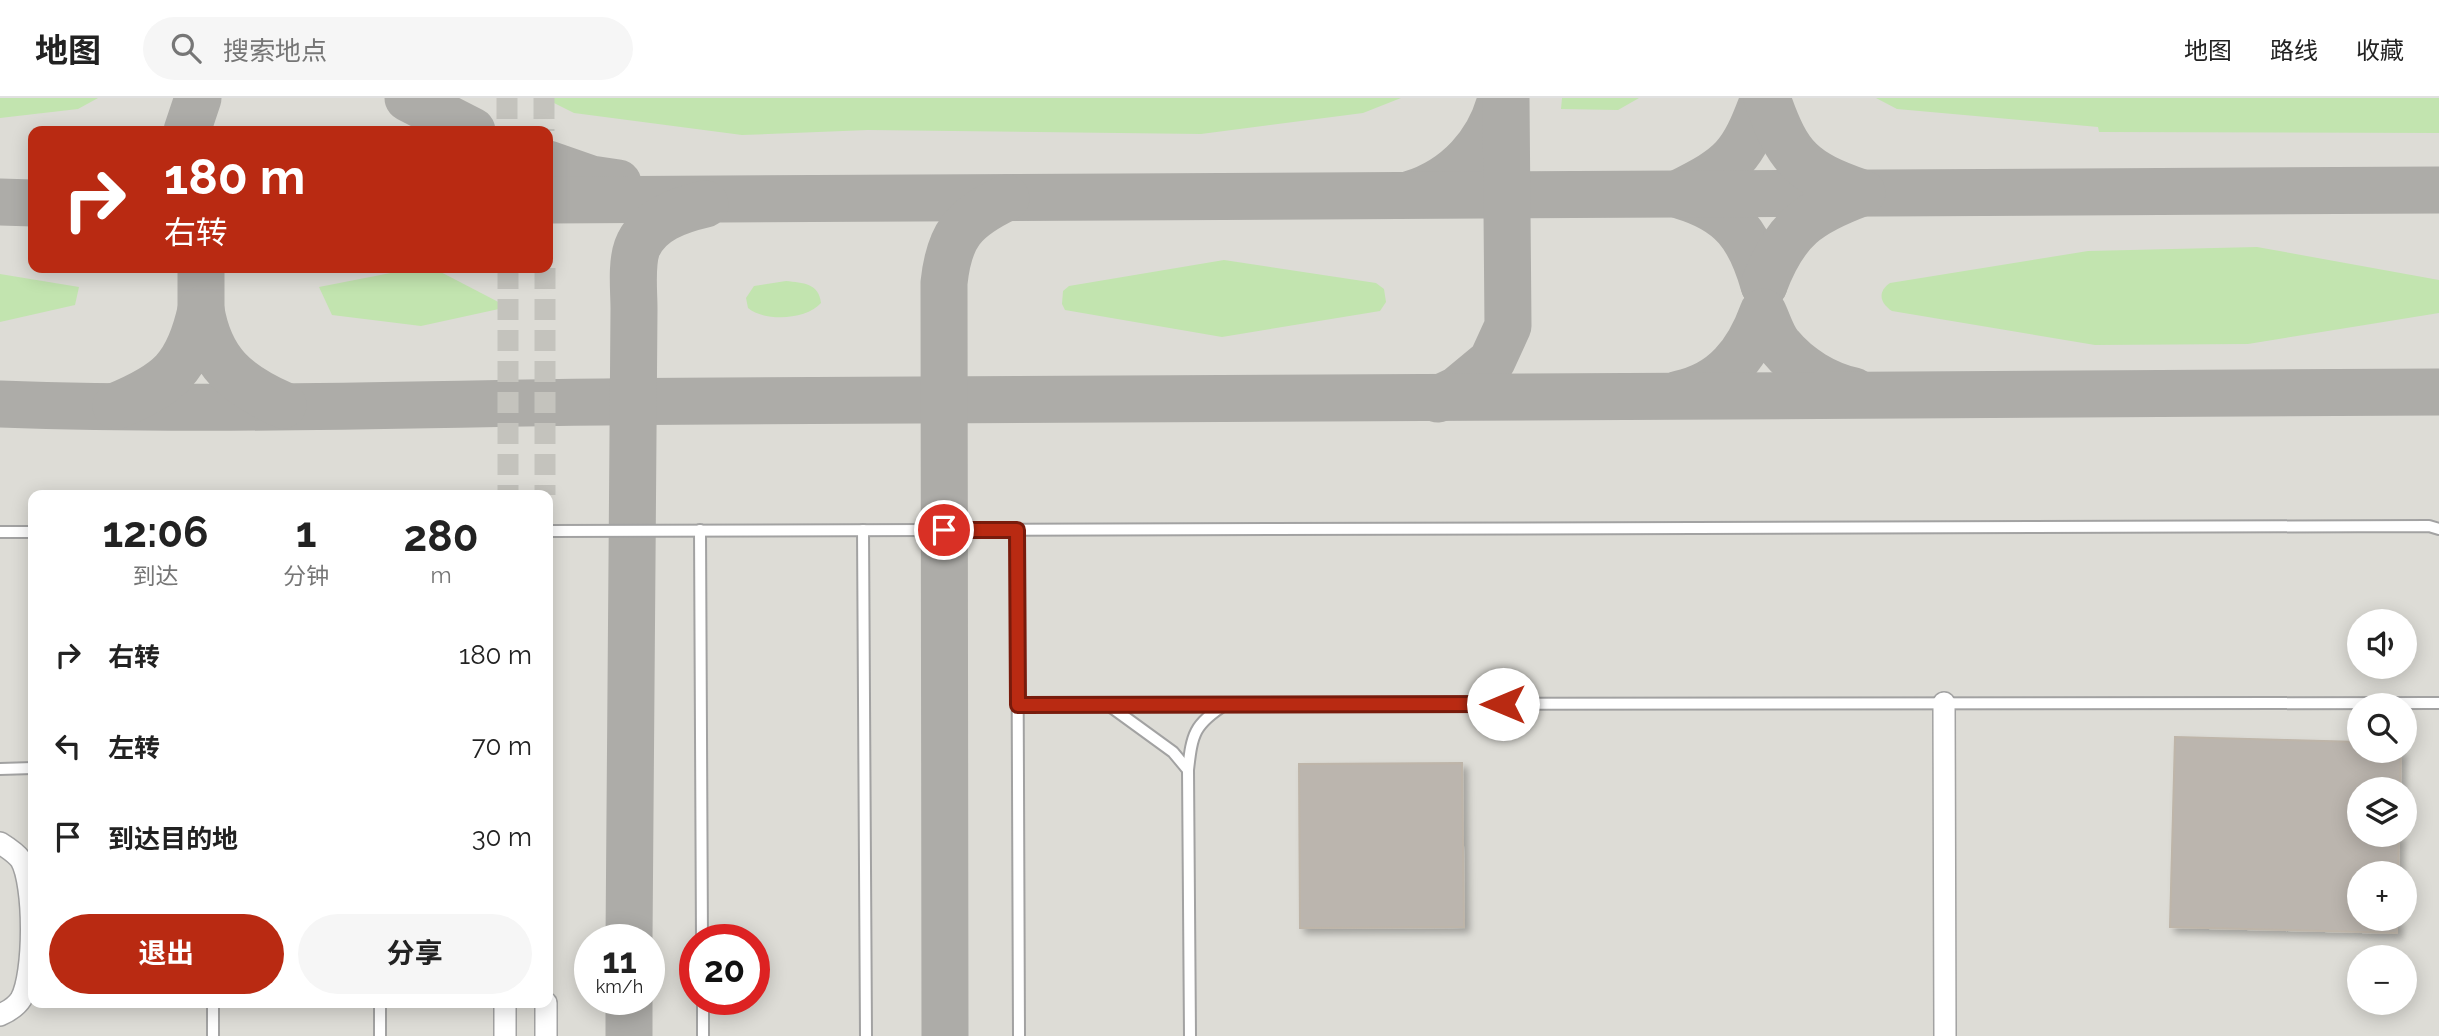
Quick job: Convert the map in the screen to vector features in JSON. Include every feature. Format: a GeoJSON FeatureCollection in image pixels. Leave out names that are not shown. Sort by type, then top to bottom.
{"type":"FeatureCollection","features":[{"type":"Feature","properties":{"kind":"street"},"geometry":{"type":"LineString","coordinates":[[1944,703],[1945,1036]]}},
{"type":"Feature","properties":{"kind":"street"},"geometry":{"type":"LineString","coordinates":[[0,843],[15,854],[23,866],[28,897]]}},
{"type":"Feature","properties":{"kind":"street"},"geometry":{"type":"LineString","coordinates":[[0,1014],[16,1005],[27,983],[28,958]]}},
{"type":"Feature","properties":{"kind":"street"},"geometry":{"type":"LineString","coordinates":[[505,1008],[505,1036]]}},
{"type":"Feature","properties":{"kind":"street"},"geometry":{"type":"LineString","coordinates":[[546,1008],[546,1036]]}},
{"type":"Feature","properties":{"kind":"lane"},"geometry":{"type":"LineString","coordinates":[[553,531],[2420,526],[2439,529]]}},
{"type":"Feature","properties":{"kind":"lane"},"geometry":{"type":"LineString","coordinates":[[700,530],[702,924]]}},
{"type":"Feature","properties":{"kind":"lane"},"geometry":{"type":"LineString","coordinates":[[863,530],[866,1036]]}},
{"type":"Feature","properties":{"kind":"lane"},"geometry":{"type":"LineString","coordinates":[[1017,530],[1018,1036]]}},
{"type":"Feature","properties":{"kind":"lane"},"geometry":{"type":"LineString","coordinates":[[0,532],[28,532]]}},
{"type":"Feature","properties":{"kind":"lane"},"geometry":{"type":"LineString","coordinates":[[1018,705],[2439,703]]}},
{"type":"Feature","properties":{"kind":"lane"},"geometry":{"type":"LineString","coordinates":[[1189,1036],[1188,770],[1192,736],[1206,717],[1226,704]]}},
{"type":"Feature","properties":{"kind":"lane"},"geometry":{"type":"LineString","coordinates":[[1107,705],[1173,752],[1188,770]]}},
{"type":"Feature","properties":{"kind":"lane"},"geometry":{"type":"LineString","coordinates":[[0,769],[28,768]]}},
{"type":"Feature","properties":{"kind":"lane"},"geometry":{"type":"LineString","coordinates":[[213,1008],[213,1036]]}},
{"type":"Feature","properties":{"kind":"lane"},"geometry":{"type":"LineString","coordinates":[[380,1008],[380,1036]]}},
{"type":"Feature","properties":{"kind":"lane"},"geometry":{"type":"LineString","coordinates":[[703,1015],[703,1036]]}},
{"type":"Feature","properties":{"kind":"shaded area"},"geometry":{"type":"Polygon","coordinates":[[[0,98],[2439,98],[2439,1036],[0,1036],[0,98]]]}},
{"type":"Feature","properties":{"kind":"green space"},"geometry":{"type":"Polygon","coordinates":[[[0,98],[98,98],[78,109],[0,118],[0,98]]]}},
{"type":"Feature","properties":{"kind":"green space"},"geometry":{"type":"Polygon","coordinates":[[[544,98],[1401,98],[1363,113],[1201,134],[868,130],[742,135],[574,113],[544,98]]]}},
{"type":"Feature","properties":{"kind":"green space"},"geometry":{"type":"Polygon","coordinates":[[[1562,98],[1639,98],[1618,110],[1561,109],[1562,98]]]}},
{"type":"Feature","properties":{"kind":"green space"},"geometry":{"type":"Polygon","coordinates":[[[1876,98],[2439,98],[2439,133],[2099,132],[2098,127],[1897,109],[1876,98]]]}},
{"type":"Feature","properties":{"kind":"green space"},"geometry":{"type":"Polygon","coordinates":[[[2257,247],[2439,280],[2439,313],[2248,344],[2095,345],[1892,311],[1885,305],[1882,297],[1883,290],[1890,283],[2088,251],[2257,247]]]}},
{"type":"Feature","properties":{"kind":"green space"},"geometry":{"type":"Polygon","coordinates":[[[1224,260],[1376,283],[1384,289],[1386,302],[1380,311],[1222,337],[1065,310],[1062,304],[1063,291],[1069,286],[1224,260]]]}},
{"type":"Feature","properties":{"kind":"green space"},"geometry":{"type":"Polygon","coordinates":[[[390,273],[443,273],[508,307],[421,326],[332,315],[319,287],[390,273]]]}},
{"type":"Feature","properties":{"kind":"green space"},"geometry":{"type":"Polygon","coordinates":[[[0,274],[79,287],[75,305],[0,322],[0,274]]]}},
{"type":"Feature","properties":{"kind":"green space"},"geometry":{"type":"Polygon","coordinates":[[[786,281],[814,288],[821,303],[806,313],[785,317],[764,316],[748,308],[746,298],[754,286],[786,281]]]}},
{"type":"Feature","properties":{"kind":"building"},"geometry":{"type":"Polygon","coordinates":[[[2175,737],[2347,742],[2347,763],[2401,763],[2400,777],[2347,777],[2347,847],[2399,847],[2398,861],[2347,861],[2347,931],[2397,933],[2170,927],[2175,737]]]}},
{"type":"Feature","properties":{"kind":"building"},"geometry":{"type":"Polygon","coordinates":[[[1462,763],[1464,927],[1300,928],[1299,764],[1462,763]]]}},
{"type":"Feature","properties":{"kind":"taxiway"},"geometry":{"type":"LineString","coordinates":[[189,126],[198,98]]}},
{"type":"Feature","properties":{"kind":"taxiway"},"geometry":{"type":"LineString","coordinates":[[408,98],[462,126]]}},
{"type":"Feature","properties":{"kind":"taxiway"},"geometry":{"type":"LineString","coordinates":[[1411,194],[1442,180],[1469,158],[1489,130],[1501,98]]}},
{"type":"Feature","properties":{"kind":"taxiway"},"geometry":{"type":"LineString","coordinates":[[1438,399],[1457,390],[1492,361],[1508,326],[1506,98]]}},
{"type":"Feature","properties":{"kind":"taxiway"},"geometry":{"type":"LineString","coordinates":[[1677,194],[1711,176],[1733,158],[1749,134],[1764,98]]}},
{"type":"Feature","properties":{"kind":"taxiway"},"geometry":{"type":"LineString","coordinates":[[1764,285],[1781,250],[1801,226],[1827,208],[1862,193],[1825,178],[1800,160],[1782,136],[1767,98]]}},
{"type":"Feature","properties":{"kind":"taxiway"},"geometry":{"type":"LineString","coordinates":[[553,166],[591,179],[618,183]]}},
{"type":"Feature","properties":{"kind":"taxiway"},"geometry":{"type":"LineString","coordinates":[[553,200],[2439,190]]}},
{"type":"Feature","properties":{"kind":"taxiway"},"geometry":{"type":"LineString","coordinates":[[1682,196],[1714,209],[1736,228],[1752,253],[1764,285]]}},
{"type":"Feature","properties":{"kind":"taxiway"},"geometry":{"type":"LineString","coordinates":[[945,1036],[944,283],[950,252],[961,230],[979,213],[1006,198]]}},
{"type":"Feature","properties":{"kind":"taxiway"},"geometry":{"type":"LineString","coordinates":[[0,202],[28,203]]}},
{"type":"Feature","properties":{"kind":"taxiway"},"geometry":{"type":"LineString","coordinates":[[629,924],[634,262],[642,238],[656,223],[685,209],[705,204]]}},
{"type":"Feature","properties":{"kind":"taxiway"},"geometry":{"type":"LineString","coordinates":[[201,273],[201,310]]}},
{"type":"Feature","properties":{"kind":"taxiway"},"geometry":{"type":"LineString","coordinates":[[116,406],[150,390],[174,372],[190,346],[201,310],[211,344],[228,369],[252,389],[283,405]]}},
{"type":"Feature","properties":{"kind":"taxiway"},"geometry":{"type":"LineString","coordinates":[[1679,394],[1709,383],[1732,365],[1750,341],[1763,312],[1777,342],[1795,361],[1823,380],[1854,391]]}},
{"type":"Feature","properties":{"kind":"taxiway"},"geometry":{"type":"LineString","coordinates":[[0,404],[271,407],[633,401],[2439,392]]}},
{"type":"Feature","properties":{"kind":"taxiway"},"geometry":{"type":"LineString","coordinates":[[629,1015],[629,1036]]}},
{"type":"Feature","properties":{"kind":"tunnel"},"geometry":{"type":"LineString","coordinates":[[507,98],[507,126]]}},
{"type":"Feature","properties":{"kind":"tunnel"},"geometry":{"type":"LineString","coordinates":[[544,98],[544,126]]}},
{"type":"Feature","properties":{"kind":"tunnel"},"geometry":{"type":"LineString","coordinates":[[508,273],[508,490]]}},
{"type":"Feature","properties":{"kind":"tunnel"},"geometry":{"type":"LineString","coordinates":[[545,273],[545,490]]}},
{"type":"Feature","properties":{"kind":"route"},"geometry":{"type":"LineString","coordinates":[[944,530],[1017,530],[1018,705],[1503,704]]}}]}
